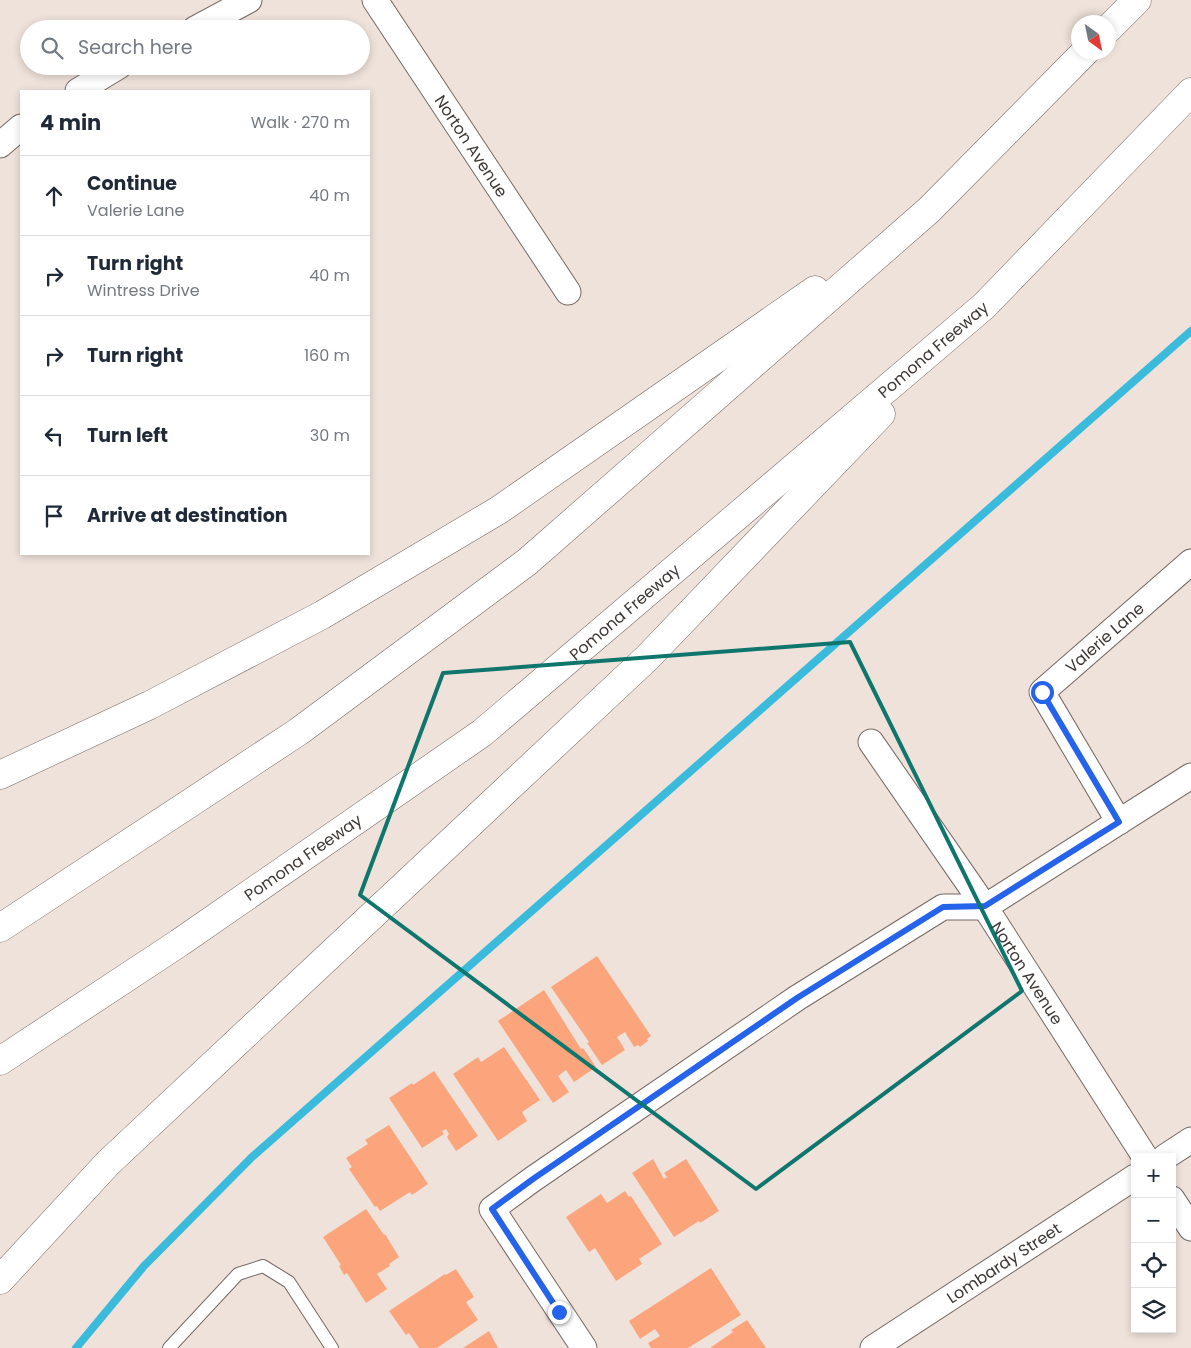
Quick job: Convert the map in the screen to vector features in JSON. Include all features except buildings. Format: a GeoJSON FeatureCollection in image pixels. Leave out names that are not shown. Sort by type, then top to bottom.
{"type":"FeatureCollection","features":[{"type":"Feature","properties":{"kind":"highway"},"geometry":{"type":"LineString","coordinates":[[1116,21],[1137,0]]}},
{"type":"Feature","properties":{"kind":"highway"},"geometry":{"type":"LineString","coordinates":[[0,928],[298,732],[527,562],[929,210],[1077,60]]}},
{"type":"Feature","properties":{"kind":"highway","name":"Pomona Freeway"},"geometry":{"type":"LineString","coordinates":[[0,1061],[179,942],[482,733],[984,306],[1191,92]]}},
{"type":"Feature","properties":{"kind":"highway"},"geometry":{"type":"LineString","coordinates":[[0,775],[150,705],[322,615],[500,510],[929,210]]}},
{"type":"Feature","properties":{"kind":"highway"},"geometry":{"type":"LineString","coordinates":[[0,1280],[108,1164],[648,657],[984,306]]}},
{"type":"Feature","properties":{"kind":"street"},"geometry":{"type":"LineString","coordinates":[[212,20],[249,0]]}},
{"type":"Feature","properties":{"kind":"street","name":"Norton Avenue"},"geometry":{"type":"LineString","coordinates":[[375,0],[568,292]]}},
{"type":"Feature","properties":{"kind":"street"},"geometry":{"type":"LineString","coordinates":[[80,90],[104,75]]}},
{"type":"Feature","properties":{"kind":"street"},"geometry":{"type":"LineString","coordinates":[[0,144],[20,128]]}},
{"type":"Feature","properties":{"kind":"street","name":"Valerie Lane"},"geometry":{"type":"LineString","coordinates":[[1119,822],[1042,692],[1191,562]]}},
{"type":"Feature","properties":{"kind":"street","name":"Norton Avenue"},"geometry":{"type":"LineString","coordinates":[[871,742],[985,906],[1142,1153]]}},
{"type":"Feature","properties":{"kind":"street"},"geometry":{"type":"LineString","coordinates":[[584,1348],[492,1209],[797,998],[943,907],[985,906],[1191,776]]}},
{"type":"Feature","properties":{"kind":"street"},"geometry":{"type":"LineString","coordinates":[[1171,1153],[1191,1140]]}},
{"type":"Feature","properties":{"kind":"street","name":"Lombardy Street"},"geometry":{"type":"LineString","coordinates":[[873,1348],[1131,1180]]}},
{"type":"Feature","properties":{"kind":"street"},"geometry":{"type":"LineString","coordinates":[[1176,1205],[1191,1228]]}},
{"type":"Feature","properties":{"kind":"lane"},"geometry":{"type":"LineString","coordinates":[[169,1348],[238,1274],[263,1266],[289,1282],[332,1348]]}},
{"type":"Feature","properties":{"kind":"highlighted area"},"geometry":{"type":"Polygon","coordinates":[[[850,642],[1022,991],[756,1189],[360,895],[443,673],[850,642]]]}},
{"type":"Feature","properties":{"kind":"waterway"},"geometry":{"type":"LineString","coordinates":[[76,1348],[144,1266],[252,1157],[1191,331]]}},
{"type":"Feature","properties":{"kind":"route"},"geometry":{"type":"LineString","coordinates":[[559,1312],[492,1209],[797,998],[943,907],[985,906],[1119,822],[1042,692]]}}]}
